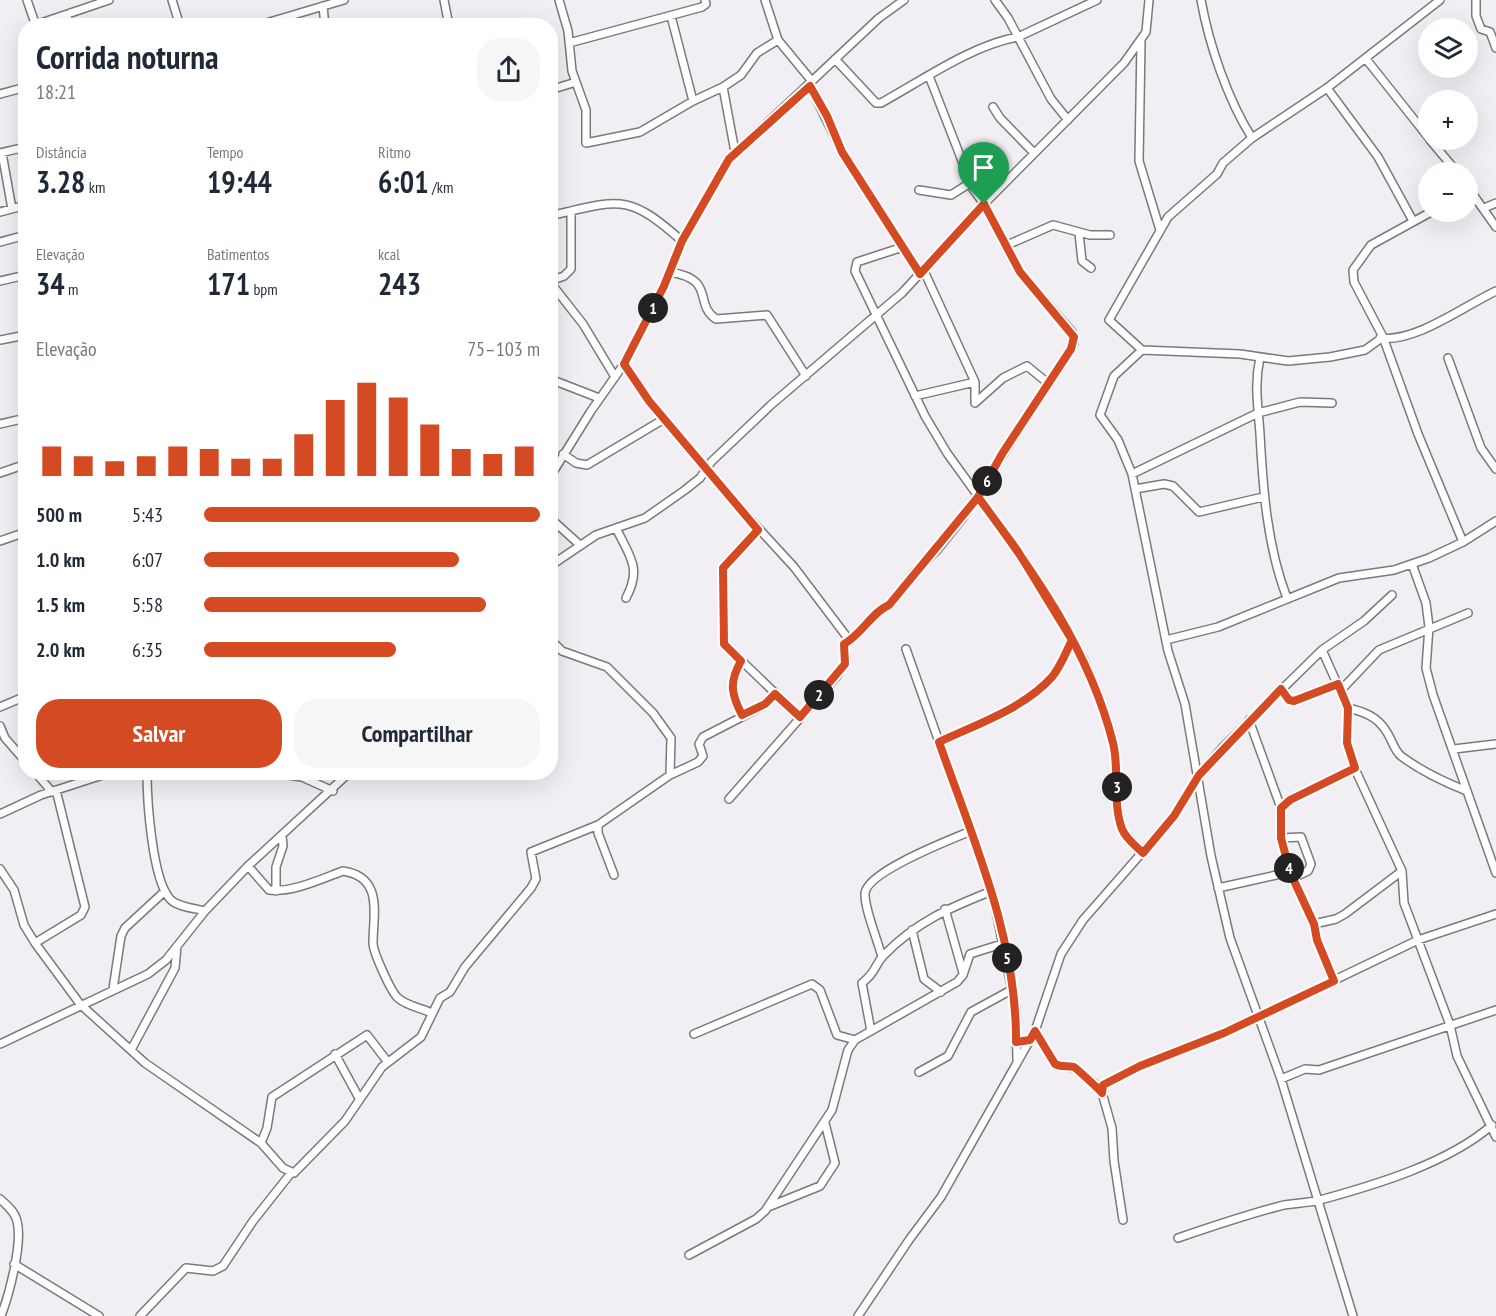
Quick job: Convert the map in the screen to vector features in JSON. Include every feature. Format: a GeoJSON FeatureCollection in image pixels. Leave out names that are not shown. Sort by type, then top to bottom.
{"type":"FeatureCollection","features":[{"type":"Feature","properties":{"kind":"street"},"geometry":{"type":"LineString","coordinates":[[27,0],[33,18]]}},
{"type":"Feature","properties":{"kind":"street"},"geometry":{"type":"LineString","coordinates":[[56,18],[109,0]]}},
{"type":"Feature","properties":{"kind":"street"},"geometry":{"type":"LineString","coordinates":[[172,0],[178,18]]}},
{"type":"Feature","properties":{"kind":"street"},"geometry":{"type":"LineString","coordinates":[[280,18],[344,0]]}},
{"type":"Feature","properties":{"kind":"street"},"geometry":{"type":"LineString","coordinates":[[444,0],[447,18]]}},
{"type":"Feature","properties":{"kind":"street"},"geometry":{"type":"LineString","coordinates":[[559,0],[569,43],[569,60],[586,110],[586,143],[640,132],[693,100],[723,87],[741,75],[757,53],[778,40]]}},
{"type":"Feature","properties":{"kind":"street"},"geometry":{"type":"LineString","coordinates":[[569,43],[702,7],[706,4],[705,0]]}},
{"type":"Feature","properties":{"kind":"street"},"geometry":{"type":"LineString","coordinates":[[765,0],[778,40],[811,83],[842,152],[903,247],[922,272],[975,382],[975,403],[1003,378],[1027,366],[1049,384]]}},
{"type":"Feature","properties":{"kind":"street"},"geometry":{"type":"LineString","coordinates":[[558,463],[599,398],[624,364],[682,241],[709,191],[735,152],[879,18],[904,0]]}},
{"type":"Feature","properties":{"kind":"street"},"geometry":{"type":"LineString","coordinates":[[995,0],[1018,37],[1051,99],[1068,120]]}},
{"type":"Feature","properties":{"kind":"street"},"geometry":{"type":"LineString","coordinates":[[835,59],[876,103],[881,103],[929,76],[1097,0]]}},
{"type":"Feature","properties":{"kind":"street"},"geometry":{"type":"LineString","coordinates":[[558,560],[580,545],[652,514],[700,478],[711,462],[806,376],[877,316],[922,272],[984,204],[1068,120],[1141,42],[1146,32],[1149,0]]}},
{"type":"Feature","properties":{"kind":"street"},"geometry":{"type":"LineString","coordinates":[[1201,0],[1213,49],[1237,114],[1252,138]]}},
{"type":"Feature","properties":{"kind":"street"},"geometry":{"type":"LineString","coordinates":[[1440,0],[1328,88],[1252,138],[1223,163],[1217,174],[1168,217],[1109,320],[1142,350],[1260,357],[1288,361],[1330,357],[1365,350],[1382,338],[1431,328],[1447,316],[1496,291]]}},
{"type":"Feature","properties":{"kind":"street"},"geometry":{"type":"LineString","coordinates":[[1476,0],[1477,22],[1480,29],[1490,32],[1496,48]]}},
{"type":"Feature","properties":{"kind":"street"},"geometry":{"type":"LineString","coordinates":[[67,18],[70,13]]}},
{"type":"Feature","properties":{"kind":"street"},"geometry":{"type":"LineString","coordinates":[[671,16],[693,100]]}},
{"type":"Feature","properties":{"kind":"street"},"geometry":{"type":"LineString","coordinates":[[1141,42],[1139,161],[1160,230]]}},
{"type":"Feature","properties":{"kind":"street"},"geometry":{"type":"LineString","coordinates":[[1366,58],[1418,124]]}},
{"type":"Feature","properties":{"kind":"street"},"geometry":{"type":"LineString","coordinates":[[729,799],[837,676],[846,662],[844,645],[882,608],[889,605],[978,497],[1002,454],[1071,349],[1074,337],[1025,279],[970,183],[929,76]]}},
{"type":"Feature","properties":{"kind":"street"},"geometry":{"type":"LineString","coordinates":[[558,88],[576,82]]}},
{"type":"Feature","properties":{"kind":"street"},"geometry":{"type":"LineString","coordinates":[[723,87],[735,152]]}},
{"type":"Feature","properties":{"kind":"street"},"geometry":{"type":"LineString","coordinates":[[1328,88],[1378,157],[1413,221]]}},
{"type":"Feature","properties":{"kind":"street"},"geometry":{"type":"LineString","coordinates":[[0,94],[18,89]]}},
{"type":"Feature","properties":{"kind":"street"},"geometry":{"type":"LineString","coordinates":[[993,107],[1000,118],[1034,153]]}},
{"type":"Feature","properties":{"kind":"street"},"geometry":{"type":"LineString","coordinates":[[12,209],[1,153],[18,149]]}},
{"type":"Feature","properties":{"kind":"street"},"geometry":{"type":"LineString","coordinates":[[1439,150],[1449,162]]}},
{"type":"Feature","properties":{"kind":"street"},"geometry":{"type":"LineString","coordinates":[[920,190],[951,195],[970,183]]}},
{"type":"Feature","properties":{"kind":"street"},"geometry":{"type":"LineString","coordinates":[[1478,200],[1496,227]]}},
{"type":"Feature","properties":{"kind":"street"},"geometry":{"type":"LineString","coordinates":[[558,214],[617,203],[636,205],[682,241]]}},
{"type":"Feature","properties":{"kind":"street"},"geometry":{"type":"LineString","coordinates":[[1484,208],[1496,203]]}},
{"type":"Feature","properties":{"kind":"street"},"geometry":{"type":"LineString","coordinates":[[0,212],[18,207]]}},
{"type":"Feature","properties":{"kind":"street"},"geometry":{"type":"LineString","coordinates":[[558,279],[571,269],[571,211]]}},
{"type":"Feature","properties":{"kind":"street"},"geometry":{"type":"LineString","coordinates":[[1418,218],[1371,245],[1353,270],[1354,282],[1382,338],[1418,434],[1463,542]]}},
{"type":"Feature","properties":{"kind":"street"},"geometry":{"type":"LineString","coordinates":[[1007,245],[1053,225],[1079,233],[1110,235]]}},
{"type":"Feature","properties":{"kind":"street"},"geometry":{"type":"LineString","coordinates":[[1079,233],[1082,261],[1091,268]]}},
{"type":"Feature","properties":{"kind":"street"},"geometry":{"type":"LineString","coordinates":[[0,242],[18,237]]}},
{"type":"Feature","properties":{"kind":"street"},"geometry":{"type":"LineString","coordinates":[[903,247],[864,259],[855,266],[915,396],[947,453],[1017,550],[1072,640],[1095,684],[1115,751],[1122,830],[1143,853]]}},
{"type":"Feature","properties":{"kind":"street"},"geometry":{"type":"LineString","coordinates":[[669,272],[687,275],[698,283],[711,316],[716,319],[767,315],[806,376]]}},
{"type":"Feature","properties":{"kind":"street"},"geometry":{"type":"LineString","coordinates":[[0,281],[18,277]]}},
{"type":"Feature","properties":{"kind":"street"},"geometry":{"type":"LineString","coordinates":[[558,292],[582,324],[615,377]]}},
{"type":"Feature","properties":{"kind":"street"},"geometry":{"type":"LineString","coordinates":[[0,340],[18,337]]}},
{"type":"Feature","properties":{"kind":"street"},"geometry":{"type":"LineString","coordinates":[[1142,350],[1114,376],[1100,415],[1118,440],[1132,474],[1166,640],[1185,704],[1218,888],[1230,938],[1281,1079],[1353,1316]]}},
{"type":"Feature","properties":{"kind":"street"},"geometry":{"type":"LineString","coordinates":[[1260,357],[1255,383],[1263,497],[1279,576],[1287,598]]}},
{"type":"Feature","properties":{"kind":"street"},"geometry":{"type":"LineString","coordinates":[[1448,358],[1481,448],[1496,469]]}},
{"type":"Feature","properties":{"kind":"street"},"geometry":{"type":"LineString","coordinates":[[624,364],[634,382],[664,419],[758,530],[794,567],[850,640]]}},
{"type":"Feature","properties":{"kind":"street"},"geometry":{"type":"LineString","coordinates":[[558,382],[599,398]]}},
{"type":"Feature","properties":{"kind":"street"},"geometry":{"type":"LineString","coordinates":[[915,396],[975,382]]}},
{"type":"Feature","properties":{"kind":"street"},"geometry":{"type":"LineString","coordinates":[[1132,474],[1258,414],[1300,402],[1332,403]]}},
{"type":"Feature","properties":{"kind":"street"},"geometry":{"type":"LineString","coordinates":[[563,454],[576,463],[587,465],[664,419]]}},
{"type":"Feature","properties":{"kind":"street"},"geometry":{"type":"LineString","coordinates":[[0,424],[18,420]]}},
{"type":"Feature","properties":{"kind":"street"},"geometry":{"type":"LineString","coordinates":[[0,473],[18,467]]}},
{"type":"Feature","properties":{"kind":"street"},"geometry":{"type":"LineString","coordinates":[[1135,489],[1164,484],[1173,486],[1199,512],[1263,497]]}},
{"type":"Feature","properties":{"kind":"street"},"geometry":{"type":"LineString","coordinates":[[1166,640],[1218,627],[1339,578],[1394,570],[1412,564],[1463,542],[1496,521]]}},
{"type":"Feature","properties":{"kind":"street"},"geometry":{"type":"LineString","coordinates":[[558,525],[580,545]]}},
{"type":"Feature","properties":{"kind":"street"},"geometry":{"type":"LineString","coordinates":[[616,528],[635,570],[635,581],[627,598]]}},
{"type":"Feature","properties":{"kind":"street"},"geometry":{"type":"LineString","coordinates":[[758,530],[726,564],[722,575],[724,644],[800,717]]}},
{"type":"Feature","properties":{"kind":"street"},"geometry":{"type":"LineString","coordinates":[[0,541],[18,535]]}},
{"type":"Feature","properties":{"kind":"street"},"geometry":{"type":"LineString","coordinates":[[1412,564],[1426,603],[1429,627],[1426,668],[1433,695],[1496,873]]}},
{"type":"Feature","properties":{"kind":"street"},"geometry":{"type":"LineString","coordinates":[[858,1316],[909,1239],[941,1197],[1035,1031],[1067,944],[1083,920],[1174,816],[1199,775],[1249,720],[1322,650],[1364,621],[1392,595]]}},
{"type":"Feature","properties":{"kind":"street"},"geometry":{"type":"LineString","coordinates":[[1281,689],[1289,700],[1294,701],[1339,688],[1379,650],[1429,627],[1468,613]]}},
{"type":"Feature","properties":{"kind":"street"},"geometry":{"type":"LineString","coordinates":[[939,742],[1012,708],[1039,689],[1056,671],[1072,640]]}},
{"type":"Feature","properties":{"kind":"street"},"geometry":{"type":"LineString","coordinates":[[558,647],[562,651],[608,667],[654,713],[671,738],[670,775]]}},
{"type":"Feature","properties":{"kind":"street"},"geometry":{"type":"LineString","coordinates":[[906,649],[992,891],[1005,943],[1013,989],[1016,1010],[1017,1060]]}},
{"type":"Feature","properties":{"kind":"street"},"geometry":{"type":"LineString","coordinates":[[1322,650],[1348,708],[1347,743],[1355,768],[1402,871],[1404,903],[1450,1025],[1463,1071],[1472,1083],[1496,1137]]}},
{"type":"Feature","properties":{"kind":"street"},"geometry":{"type":"LineString","coordinates":[[741,661],[733,676],[732,693],[742,715]]}},
{"type":"Feature","properties":{"kind":"street"},"geometry":{"type":"LineString","coordinates":[[140,1316],[186,1268],[213,1271],[223,1266],[253,1221],[291,1173],[298,1172],[333,1135],[387,1061],[421,1037],[440,998],[450,992],[465,967],[535,883],[536,873],[531,852],[598,825],[670,775],[701,760],[699,744],[703,737],[765,704],[775,694]]}},
{"type":"Feature","properties":{"kind":"street"},"geometry":{"type":"LineString","coordinates":[[0,707],[18,699]]}},
{"type":"Feature","properties":{"kind":"street"},"geometry":{"type":"LineString","coordinates":[[1348,708],[1367,713],[1377,719],[1385,727],[1398,754],[1439,780],[1467,791]]}},
{"type":"Feature","properties":{"kind":"street"},"geometry":{"type":"LineString","coordinates":[[1249,720],[1281,808],[1281,838],[1292,875],[1314,924],[1317,940],[1334,981]]}},
{"type":"Feature","properties":{"kind":"street"},"geometry":{"type":"LineString","coordinates":[[0,726],[5,738],[18,753]]}},
{"type":"Feature","properties":{"kind":"street"},"geometry":{"type":"LineString","coordinates":[[1454,749],[1496,744]]}},
{"type":"Feature","properties":{"kind":"street"},"geometry":{"type":"LineString","coordinates":[[1281,808],[1290,800],[1355,768]]}},
{"type":"Feature","properties":{"kind":"street"},"geometry":{"type":"LineString","coordinates":[[35,943],[81,915],[85,907],[54,791],[43,780]]}},
{"type":"Feature","properties":{"kind":"street"},"geometry":{"type":"LineString","coordinates":[[0,814],[54,791],[88,780]]}},
{"type":"Feature","properties":{"kind":"street"},"geometry":{"type":"LineString","coordinates":[[147,780],[148,818],[165,891],[173,902],[205,911]]}},
{"type":"Feature","properties":{"kind":"street"},"geometry":{"type":"LineString","coordinates":[[312,780],[333,790]]}},
{"type":"Feature","properties":{"kind":"street"},"geometry":{"type":"LineString","coordinates":[[0,1044],[80,1004],[148,974],[177,946],[205,911],[248,866],[342,780]]}},
{"type":"Feature","properties":{"kind":"street"},"geometry":{"type":"LineString","coordinates":[[598,825],[598,833],[615,875]]}},
{"type":"Feature","properties":{"kind":"street"},"geometry":{"type":"LineString","coordinates":[[882,957],[866,898],[870,883],[885,871],[972,831]]}},
{"type":"Feature","properties":{"kind":"street"},"geometry":{"type":"LineString","coordinates":[[276,891],[276,867],[283,846],[282,835]]}},
{"type":"Feature","properties":{"kind":"street"},"geometry":{"type":"LineString","coordinates":[[1218,888],[1308,871],[1311,864],[1301,837],[1281,838]]}},
{"type":"Feature","properties":{"kind":"street"},"geometry":{"type":"LineString","coordinates":[[248,866],[266,889],[276,891],[343,871],[363,880],[377,907],[374,950],[395,995],[411,1006],[432,1012]]}},
{"type":"Feature","properties":{"kind":"street"},"geometry":{"type":"LineString","coordinates":[[0,869],[14,890],[24,925],[80,1004],[152,1068],[182,1086],[261,1143],[291,1173]]}},
{"type":"Feature","properties":{"kind":"street"},"geometry":{"type":"LineString","coordinates":[[1314,924],[1336,920],[1402,871]]}},
{"type":"Feature","properties":{"kind":"street"},"geometry":{"type":"LineString","coordinates":[[113,989],[121,936],[125,928],[165,891]]}},
{"type":"Feature","properties":{"kind":"street"},"geometry":{"type":"LineString","coordinates":[[871,1031],[861,988],[862,983],[874,975],[882,957],[912,930],[945,909],[992,891]]}},
{"type":"Feature","properties":{"kind":"street"},"geometry":{"type":"LineString","coordinates":[[945,909],[963,975]]}},
{"type":"Feature","properties":{"kind":"street"},"geometry":{"type":"LineString","coordinates":[[1102,1093],[1103,1085],[1132,1070],[1224,1033],[1418,940],[1496,914]]}},
{"type":"Feature","properties":{"kind":"street"},"geometry":{"type":"LineString","coordinates":[[912,930],[924,979],[941,992]]}},
{"type":"Feature","properties":{"kind":"street"},"geometry":{"type":"LineString","coordinates":[[689,1255],[756,1219],[768,1207],[825,1123],[837,1096],[848,1050],[855,1040],[941,992],[963,975],[970,954],[1005,943]]}},
{"type":"Feature","properties":{"kind":"street"},"geometry":{"type":"LineString","coordinates":[[131,1050],[175,968],[177,946]]}},
{"type":"Feature","properties":{"kind":"street"},"geometry":{"type":"LineString","coordinates":[[694,1034],[812,984],[820,990],[837,1035],[855,1040]]}},
{"type":"Feature","properties":{"kind":"street"},"geometry":{"type":"LineString","coordinates":[[919,1072],[948,1056],[971,1012],[1013,989]]}},
{"type":"Feature","properties":{"kind":"street"},"geometry":{"type":"LineString","coordinates":[[1281,1079],[1305,1069],[1319,1070],[1496,1010]]}},
{"type":"Feature","properties":{"kind":"street"},"geometry":{"type":"LineString","coordinates":[[1035,1031],[1055,1064],[1075,1068],[1084,1078],[1098,1086],[1102,1093],[1112,1128],[1114,1161],[1123,1220]]}},
{"type":"Feature","properties":{"kind":"street"},"geometry":{"type":"LineString","coordinates":[[261,1143],[267,1128],[272,1097],[335,1054],[367,1035],[387,1061]]}},
{"type":"Feature","properties":{"kind":"street"},"geometry":{"type":"LineString","coordinates":[[1016,1042],[1030,1040]]}},
{"type":"Feature","properties":{"kind":"street"},"geometry":{"type":"LineString","coordinates":[[335,1054],[359,1098]]}},
{"type":"Feature","properties":{"kind":"street"},"geometry":{"type":"LineString","coordinates":[[768,1207],[823,1183],[836,1163],[825,1123]]}},
{"type":"Feature","properties":{"kind":"street"},"geometry":{"type":"LineString","coordinates":[[1178,1238],[1245,1215],[1286,1205],[1318,1201],[1394,1176],[1453,1152],[1492,1125]]}},
{"type":"Feature","properties":{"kind":"street"},"geometry":{"type":"LineString","coordinates":[[0,1199],[14,1213],[18,1222],[14,1264],[1,1316]]}},
{"type":"Feature","properties":{"kind":"street"},"geometry":{"type":"LineString","coordinates":[[14,1264],[99,1316]]}},
{"type":"Feature","properties":{"kind":"route"},"geometry":{"type":"LineString","coordinates":[[984,204],[920,274],[842,152],[827,116],[810,86],[729,159],[682,241],[664,286],[624,364],[649,401],[758,530],[726,564],[722,575],[723,638],[726,648],[741,661],[733,676],[732,693],[742,715],[761,707],[775,694],[800,717],[845,664],[844,644],[871,622],[882,608],[889,605],[921,564],[945,541],[978,497],[1017,550],[1051,604],[1083,658],[1095,684],[1115,751],[1122,830],[1143,853],[1174,816],[1199,775],[1223,747],[1281,689],[1289,700],[1294,701],[1338,684],[1348,708],[1347,743],[1355,768],[1286,802],[1281,808],[1283,824],[1281,838],[1290,872],[1314,924],[1317,940],[1334,981],[1224,1033],[1199,1041],[1115,1078],[1103,1085],[1102,1093],[1098,1086],[1084,1078],[1075,1068],[1059,1067],[1055,1064],[1035,1031],[1030,1040],[1016,1042],[1016,1010],[1013,989],[1005,943],[992,891],[939,742],[1012,708],[1039,689],[1056,671],[1072,640],[1017,550],[978,497],[1002,454],[1074,343],[1072,332],[1034,292],[1020,272],[984,204]]}}]}
